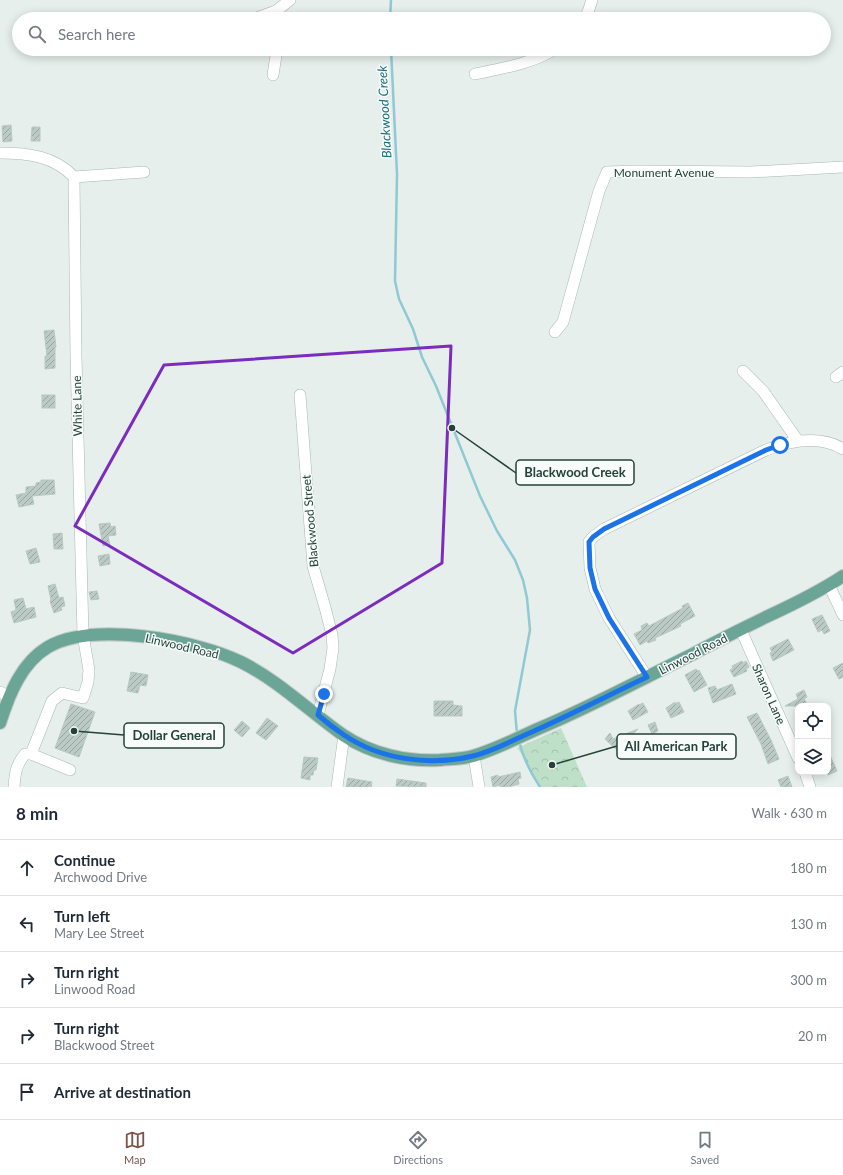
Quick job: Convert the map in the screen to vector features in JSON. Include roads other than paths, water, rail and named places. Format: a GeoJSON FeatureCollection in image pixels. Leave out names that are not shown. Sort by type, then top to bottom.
{"type":"FeatureCollection","features":[{"type":"Feature","properties":{"kind":"main road","name":"Linwood Road"},"geometry":{"type":"LineString","coordinates":[[1,718],[5,694],[24,669],[48,647],[63,640],[83,636],[103,634],[145,637],[207,649],[239,661],[262,674],[344,735],[359,744],[378,752],[408,759],[439,760],[474,756],[558,721],[741,630],[829,585],[843,576]]}},
{"type":"Feature","properties":{"kind":"street"},"geometry":{"type":"LineString","coordinates":[[588,12],[592,0]]}},
{"type":"Feature","properties":{"kind":"street"},"geometry":{"type":"LineString","coordinates":[[273,12],[287,2]]}},
{"type":"Feature","properties":{"kind":"street"},"geometry":{"type":"LineString","coordinates":[[285,12],[287,2]]}},
{"type":"Feature","properties":{"kind":"street"},"geometry":{"type":"LineString","coordinates":[[272,75],[276,56]]}},
{"type":"Feature","properties":{"kind":"street"},"geometry":{"type":"LineString","coordinates":[[475,74],[525,62],[541,56]]}},
{"type":"Feature","properties":{"kind":"street"},"geometry":{"type":"LineString","coordinates":[[0,153],[39,156],[61,165],[74,177],[144,172]]}},
{"type":"Feature","properties":{"kind":"street","name":"Monument Avenue"},"geometry":{"type":"LineString","coordinates":[[555,332],[563,322],[599,191],[607,172],[637,170],[751,172],[843,167]]}},
{"type":"Feature","properties":{"kind":"street","name":"White Lane"},"geometry":{"type":"LineString","coordinates":[[31,754],[52,701],[62,693],[83,698],[88,682],[89,670],[83,636],[76,356],[74,177]]}},
{"type":"Feature","properties":{"kind":"street"},"geometry":{"type":"LineString","coordinates":[[743,371],[763,391],[798,441]]}},
{"type":"Feature","properties":{"kind":"street","name":"Blackwood Street"},"geometry":{"type":"LineString","coordinates":[[300,395],[312,566],[326,611],[332,635],[333,648],[318,715]]}},
{"type":"Feature","properties":{"kind":"street"},"geometry":{"type":"LineString","coordinates":[[647,677],[609,618],[595,589],[589,555],[589,542],[593,537],[604,529],[766,450],[780,445],[798,441],[818,441],[829,443],[843,449]]}},
{"type":"Feature","properties":{"kind":"street"},"geometry":{"type":"LineString","coordinates":[[829,585],[843,615]]}},
{"type":"Feature","properties":{"kind":"street","name":"Sharon Lane"},"geometry":{"type":"LineString","coordinates":[[741,630],[795,751]]}},
{"type":"Feature","properties":{"kind":"street"},"geometry":{"type":"LineString","coordinates":[[337,787],[344,735]]}},
{"type":"Feature","properties":{"kind":"street"},"geometry":{"type":"LineString","coordinates":[[14,787],[15,774],[19,762],[25,754],[31,754],[70,770]]}},
{"type":"Feature","properties":{"kind":"street"},"geometry":{"type":"LineString","coordinates":[[474,756],[479,787]]}},
{"type":"Feature","properties":{"kind":"street"},"geometry":{"type":"LineString","coordinates":[[806,775],[810,787]]}},
{"type":"Feature","properties":{"kind":"waterway","name":"Blackwood Creek"},"geometry":{"type":"LineString","coordinates":[[390,12],[391,0]]}},
{"type":"Feature","properties":{"kind":"waterway","name":"Blackwood Creek"},"geometry":{"type":"LineString","coordinates":[[391,56],[397,174],[395,281],[399,299],[413,329],[422,357],[436,386],[480,496],[497,531],[515,560],[523,580],[527,598],[530,630],[515,711],[517,734]]}},
{"type":"Feature","properties":{"kind":"waterway","name":"Blackwood Creek"},"geometry":{"type":"LineString","coordinates":[[519,741],[527,765],[540,787]]}},
{"type":"Feature","properties":{"kind":"place","name":"Blackwood Creek"},"geometry":{"type":"Point","coordinates":[452,428]}},
{"type":"Feature","properties":{"kind":"place","name":"Dollar General"},"geometry":{"type":"Point","coordinates":[74,731]}},
{"type":"Feature","properties":{"kind":"place","name":"All American Park"},"geometry":{"type":"Point","coordinates":[552,765]}}]}
